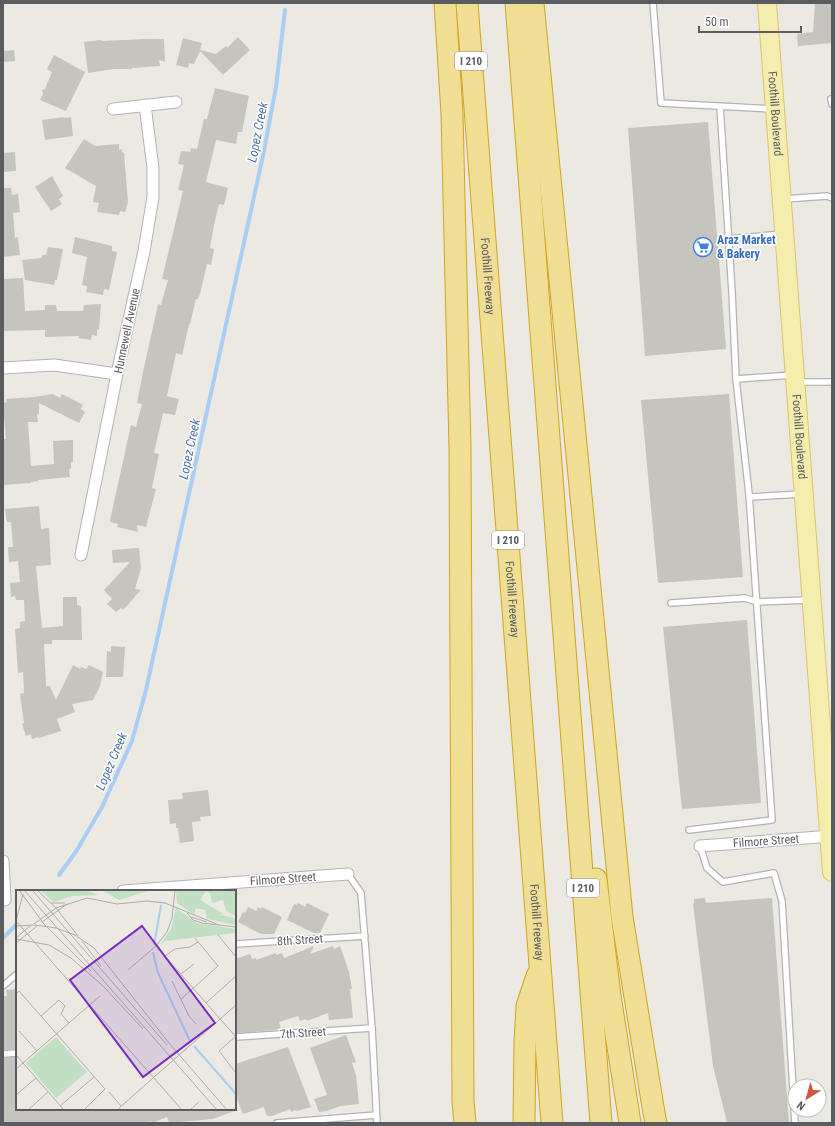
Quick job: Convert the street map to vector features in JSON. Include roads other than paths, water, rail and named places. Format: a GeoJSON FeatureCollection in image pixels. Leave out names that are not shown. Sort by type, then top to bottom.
{"type":"FeatureCollection","features":[{"type":"Feature","properties":{"kind":"highway"},"geometry":{"type":"LineString","coordinates":[[445,4],[452,114],[460,448],[463,1101],[465,1123]]}},
{"type":"Feature","properties":{"kind":"highway","name":"Foothill Freeway"},"geometry":{"type":"LineString","coordinates":[[467,4],[552,1123]]}},
{"type":"Feature","properties":{"kind":"highway","name":"I 210"},"geometry":{"type":"LineString","coordinates":[[524,4],[565,652],[601,1123]]}},
{"type":"Feature","properties":{"kind":"highway"},"geometry":{"type":"LineString","coordinates":[[524,4],[622,917],[656,1123]]}},
{"type":"Feature","properties":{"kind":"highway"},"geometry":{"type":"LineString","coordinates":[[565,652],[595,871],[610,996],[630,1123]]}},
{"type":"Feature","properties":{"kind":"highway"},"geometry":{"type":"LineString","coordinates":[[524,1123],[527,1006],[540,964]]}},
{"type":"Feature","properties":{"kind":"main road","name":"Foothill Boulevard"},"geometry":{"type":"LineString","coordinates":[[767,3],[831,837],[832,872]]}},
{"type":"Feature","properties":{"kind":"street"},"geometry":{"type":"LineString","coordinates":[[112,109],[176,102]]}},
{"type":"Feature","properties":{"kind":"street","name":"Hunnewell Avenue"},"geometry":{"type":"LineString","coordinates":[[81,555],[117,374],[144,251],[153,197],[153,168],[145,105]]}},
{"type":"Feature","properties":{"kind":"street"},"geometry":{"type":"LineString","coordinates":[[3,368],[54,365],[117,374]]}},
{"type":"Feature","properties":{"kind":"street","name":"Filmore Street"},"geometry":{"type":"LineString","coordinates":[[700,846],[831,837]]}},
{"type":"Feature","properties":{"kind":"street"},"geometry":{"type":"LineString","coordinates":[[3,861],[4,900],[16,899]]}},
{"type":"Feature","properties":{"kind":"street","name":"Filmore Street"},"geometry":{"type":"LineString","coordinates":[[136,890],[348,874]]}},
{"type":"Feature","properties":{"kind":"lane"},"geometry":{"type":"LineString","coordinates":[[653,3],[661,103],[775,109]]}},
{"type":"Feature","properties":{"kind":"lane"},"geometry":{"type":"LineString","coordinates":[[832,99],[832,104]]}},
{"type":"Feature","properties":{"kind":"lane"},"geometry":{"type":"LineString","coordinates":[[689,830],[772,820],[750,497],[736,380],[729,238],[720,106]]}},
{"type":"Feature","properties":{"kind":"lane"},"geometry":{"type":"LineString","coordinates":[[782,200],[827,196],[832,198]]}},
{"type":"Feature","properties":{"kind":"lane"},"geometry":{"type":"LineString","coordinates":[[729,238],[784,234]]}},
{"type":"Feature","properties":{"kind":"lane"},"geometry":{"type":"LineString","coordinates":[[736,380],[795,379],[832,382]]}},
{"type":"Feature","properties":{"kind":"lane"},"geometry":{"type":"LineString","coordinates":[[750,497],[804,494]]}},
{"type":"Feature","properties":{"kind":"lane"},"geometry":{"type":"LineString","coordinates":[[671,603],[745,598],[758,602],[812,600]]}},
{"type":"Feature","properties":{"kind":"lane"},"geometry":{"type":"LineString","coordinates":[[700,846],[707,868],[723,882],[774,873],[782,901],[795,1123]]}},
{"type":"Feature","properties":{"kind":"lane"},"geometry":{"type":"LineString","coordinates":[[348,874],[361,893],[372,1028],[377,1123]]}},
{"type":"Feature","properties":{"kind":"lane","name":"8th Street"},"geometry":{"type":"LineString","coordinates":[[236,944],[365,936]]}},
{"type":"Feature","properties":{"kind":"lane"},"geometry":{"type":"LineString","coordinates":[[3,986],[16,975]]}},
{"type":"Feature","properties":{"kind":"lane","name":"7th Street"},"geometry":{"type":"LineString","coordinates":[[236,1037],[372,1028]]}},
{"type":"Feature","properties":{"kind":"lane"},"geometry":{"type":"LineString","coordinates":[[3,1054],[16,1053]]}},
{"type":"Feature","properties":{"kind":"lane"},"geometry":{"type":"LineString","coordinates":[[277,1123],[376,1115]]}},
{"type":"Feature","properties":{"kind":"waterway","name":"Lopez Creek"},"geometry":{"type":"LineString","coordinates":[[59,875],[77,850],[102,807],[132,741],[146,690],[264,151],[276,87],[285,10]]}},
{"type":"Feature","properties":{"kind":"waterway","name":"Lopez Creek"},"geometry":{"type":"LineString","coordinates":[[3,938],[16,925]]}},
{"type":"Feature","properties":{"kind":"place","name":"Araz Market & Bakery"},"geometry":{"type":"Point","coordinates":[703,247]}}]}
